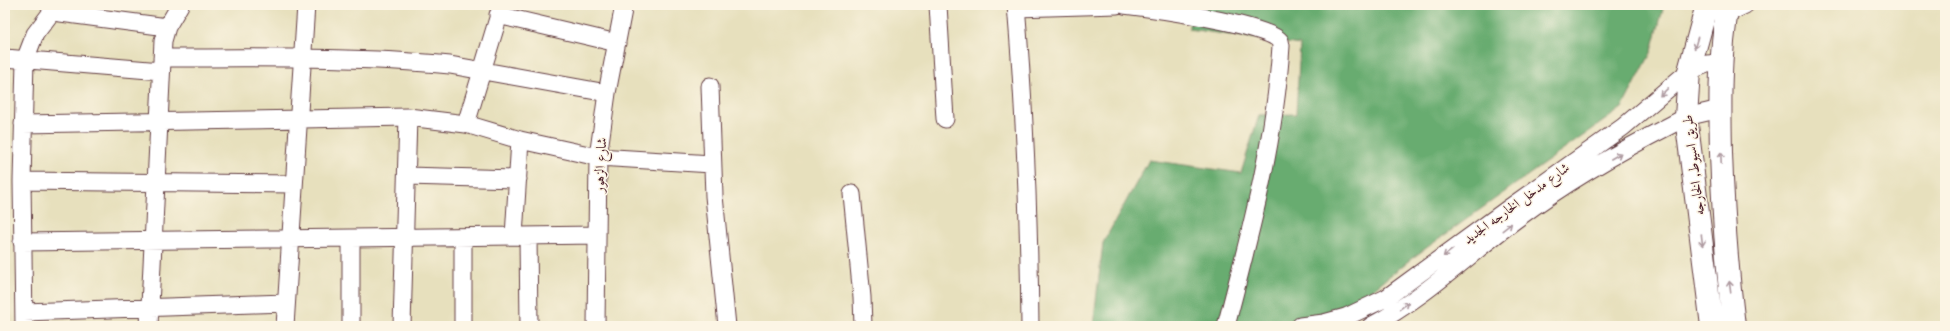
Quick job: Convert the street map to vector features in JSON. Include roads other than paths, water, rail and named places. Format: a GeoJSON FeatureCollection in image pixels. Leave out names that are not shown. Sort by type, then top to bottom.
{"type":"FeatureCollection","features":[{"type":"Feature","properties":{"kind":"highway","name":"طريق اسيوط, الخارجه"},"geometry":{"type":"LineString","coordinates":[[1706,5],[1689,71],[1686,118],[1712,326]]}},
{"type":"Feature","properties":{"kind":"highway","name":"طريق اسيوط, الخارجه"},"geometry":{"type":"LineString","coordinates":[[1733,8],[1722,63],[1720,109],[1727,263],[1734,326]]}},
{"type":"Feature","properties":{"kind":"street"},"geometry":{"type":"LineString","coordinates":[[150,326],[155,182],[163,41],[167,27],[180,5]]}},
{"type":"Feature","properties":{"kind":"street"},"geometry":{"type":"LineString","coordinates":[[284,326],[306,5]]}},
{"type":"Feature","properties":{"kind":"street","name":"شارع الزهور"},"geometry":{"type":"LineString","coordinates":[[596,326],[598,157],[607,94],[624,5]]}},
{"type":"Feature","properties":{"kind":"street"},"geometry":{"type":"LineString","coordinates":[[938,5],[945,119]]}},
{"type":"Feature","properties":{"kind":"street"},"geometry":{"type":"LineString","coordinates":[[1030,326],[1029,221],[1024,118],[1016,6],[1117,5]]}},
{"type":"Feature","properties":{"kind":"street"},"geometry":{"type":"LineString","coordinates":[[1124,5],[1197,16],[1248,27],[1270,34],[1280,41],[1280,58],[1274,122],[1260,192],[1226,326]]}},
{"type":"Feature","properties":{"kind":"street"},"geometry":{"type":"LineString","coordinates":[[167,27],[55,9],[35,34],[25,60],[22,181],[24,319],[150,307],[286,302]]}},
{"type":"Feature","properties":{"kind":"street"},"geometry":{"type":"LineString","coordinates":[[466,124],[500,10],[617,43]]}},
{"type":"Feature","properties":{"kind":"street"},"geometry":{"type":"LineString","coordinates":[[5,58],[161,65],[302,58],[426,62],[481,70],[607,94]]}},
{"type":"Feature","properties":{"kind":"street","name":"شارع مدخل الخارجه الجديد"},"geometry":{"type":"LineString","coordinates":[[1300,326],[1324,323],[1346,317],[1386,298],[1638,116],[1689,71],[1707,64],[1722,63]]}},
{"type":"Feature","properties":{"kind":"street"},"geometry":{"type":"LineString","coordinates":[[710,86],[712,164],[727,326]]}},
{"type":"Feature","properties":{"kind":"street","name":"شارع مدخل الخارجه الجديد"},"geometry":{"type":"LineString","coordinates":[[1371,326],[1402,308],[1518,218],[1553,194],[1653,134],[1686,118],[1720,109]]}},
{"type":"Feature","properties":{"kind":"street"},"geometry":{"type":"LineString","coordinates":[[23,124],[408,117],[466,124],[520,140],[598,157],[712,164]]}},
{"type":"Feature","properties":{"kind":"street"},"geometry":{"type":"LineString","coordinates":[[402,326],[408,117]]}},
{"type":"Feature","properties":{"kind":"street"},"geometry":{"type":"LineString","coordinates":[[520,140],[518,179],[528,326]]}},
{"type":"Feature","properties":{"kind":"street"},"geometry":{"type":"LineString","coordinates":[[1585,153],[1595,168]]}},
{"type":"Feature","properties":{"kind":"street"},"geometry":{"type":"LineString","coordinates":[[407,176],[518,179]]}},
{"type":"Feature","properties":{"kind":"street"},"geometry":{"type":"LineString","coordinates":[[22,181],[294,184]]}},
{"type":"Feature","properties":{"kind":"street"},"geometry":{"type":"LineString","coordinates":[[852,194],[862,298],[863,326]]}},
{"type":"Feature","properties":{"kind":"street"},"geometry":{"type":"LineString","coordinates":[[22,242],[597,235]]}},
{"type":"Feature","properties":{"kind":"street"},"geometry":{"type":"LineString","coordinates":[[463,237],[463,326]]}},
{"type":"Feature","properties":{"kind":"street"},"geometry":{"type":"LineString","coordinates":[[351,239],[351,326]]}}]}
